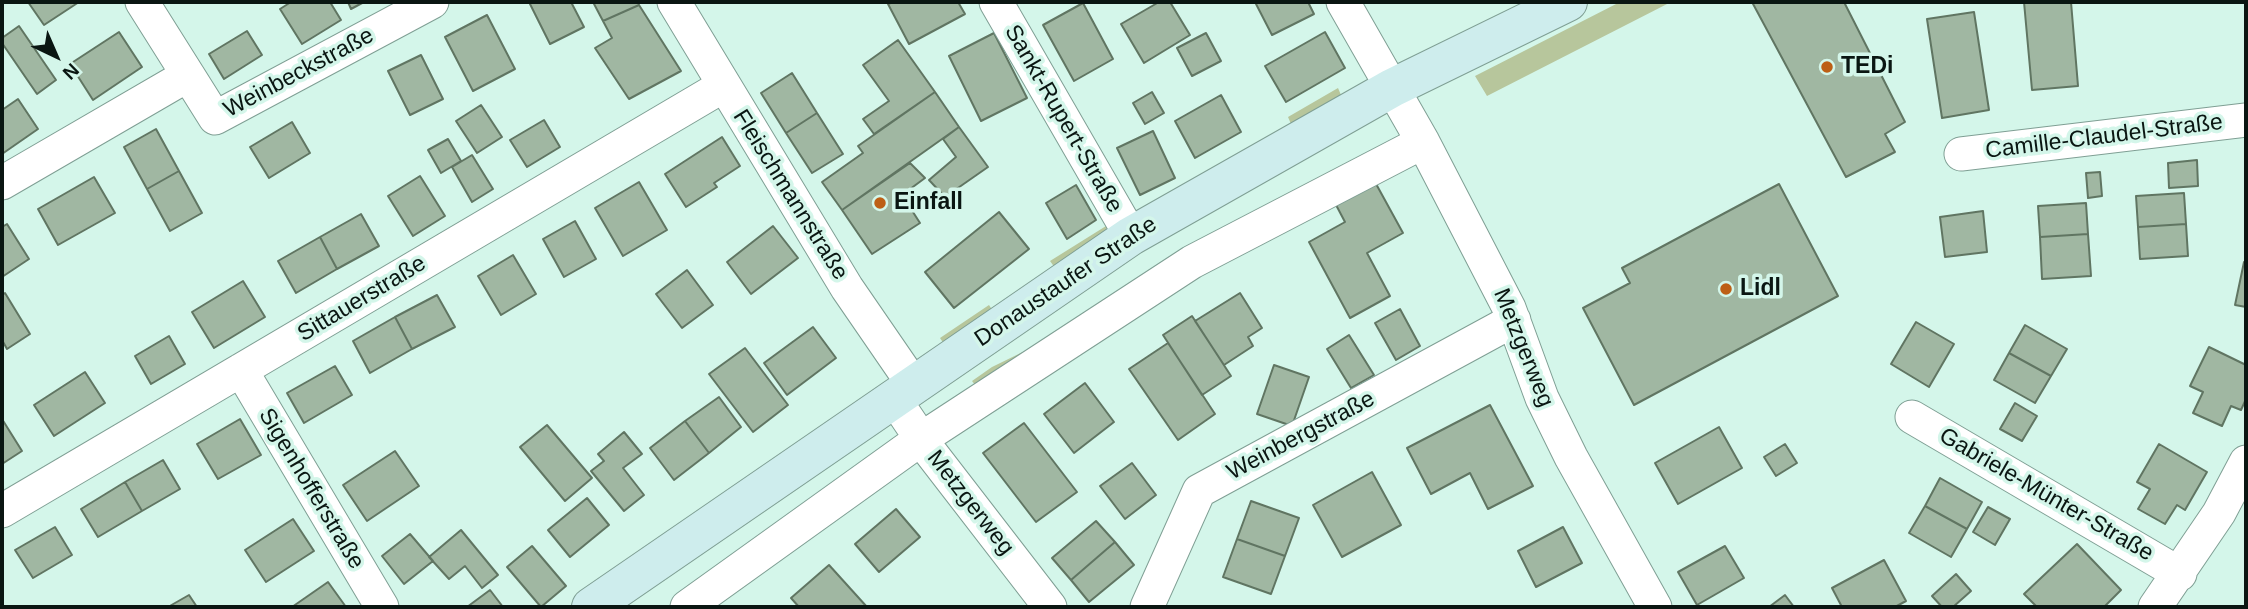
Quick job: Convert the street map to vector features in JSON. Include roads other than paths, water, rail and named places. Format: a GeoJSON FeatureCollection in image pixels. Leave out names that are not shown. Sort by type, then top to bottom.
{"type":"FeatureCollection","features":[{"type":"Feature","properties":{"kind":"main road","name":"Donaustaufer Straße"},"geometry":{"type":"LineString","coordinates":[[591,607],[1131,236],[1392,88],[1568,2]]}},
{"type":"Feature","properties":{"kind":"street"},"geometry":{"type":"LineString","coordinates":[[2,183],[188,75],[142,2]]}},
{"type":"Feature","properties":{"kind":"street","name":"Weinbeckstraße"},"geometry":{"type":"LineString","coordinates":[[188,75],[215,118],[432,2]]}},
{"type":"Feature","properties":{"kind":"street","name":"Fleischmannstraße"},"geometry":{"type":"LineString","coordinates":[[674,2],[847,288],[903,391]]}},
{"type":"Feature","properties":{"kind":"street","name":"Sankt-Rupert-Straße"},"geometry":{"type":"LineString","coordinates":[[996,2],[1131,236]]}},
{"type":"Feature","properties":{"kind":"street","name":"Metzgerweg"},"geometry":{"type":"LineString","coordinates":[[1343,2],[1423,142],[1514,320],[1542,398],[1565,446],[1655,607]]}},
{"type":"Feature","properties":{"kind":"street","name":"Sittauerstraße"},"geometry":{"type":"LineString","coordinates":[[2,511],[723,86]]}},
{"type":"Feature","properties":{"kind":"street","name":"Camille-Claudel-Straße"},"geometry":{"type":"LineString","coordinates":[[1961,154],[2246,120]]}},
{"type":"Feature","properties":{"kind":"street"},"geometry":{"type":"LineString","coordinates":[[687,607],[921,439],[1192,262],[1423,142]]}},
{"type":"Feature","properties":{"kind":"street","name":"Weinbergstraße"},"geometry":{"type":"LineString","coordinates":[[1147,607],[1199,491],[1514,320]]}},
{"type":"Feature","properties":{"kind":"street","name":"Sigenhofferstraße"},"geometry":{"type":"LineString","coordinates":[[241,370],[382,607]]}},
{"type":"Feature","properties":{"kind":"street","name":"Metzgerweg"},"geometry":{"type":"LineString","coordinates":[[903,391],[921,439],[1050,607]]}},
{"type":"Feature","properties":{"kind":"street","name":"Gabriele-Münter-Straße"},"geometry":{"type":"LineString","coordinates":[[1912,417],[2180,574]]}},
{"type":"Feature","properties":{"kind":"street"},"geometry":{"type":"LineString","coordinates":[[2155,607],[2180,574],[2246,461]]}},
{"type":"Feature","properties":{"kind":"place","name":"TEDi"},"geometry":{"type":"Point","coordinates":[1827,67]}},
{"type":"Feature","properties":{"kind":"place","name":"Einfall"},"geometry":{"type":"Point","coordinates":[880,203]}},
{"type":"Feature","properties":{"kind":"place","name":"Lidl"},"geometry":{"type":"Point","coordinates":[1726,289]}}]}
